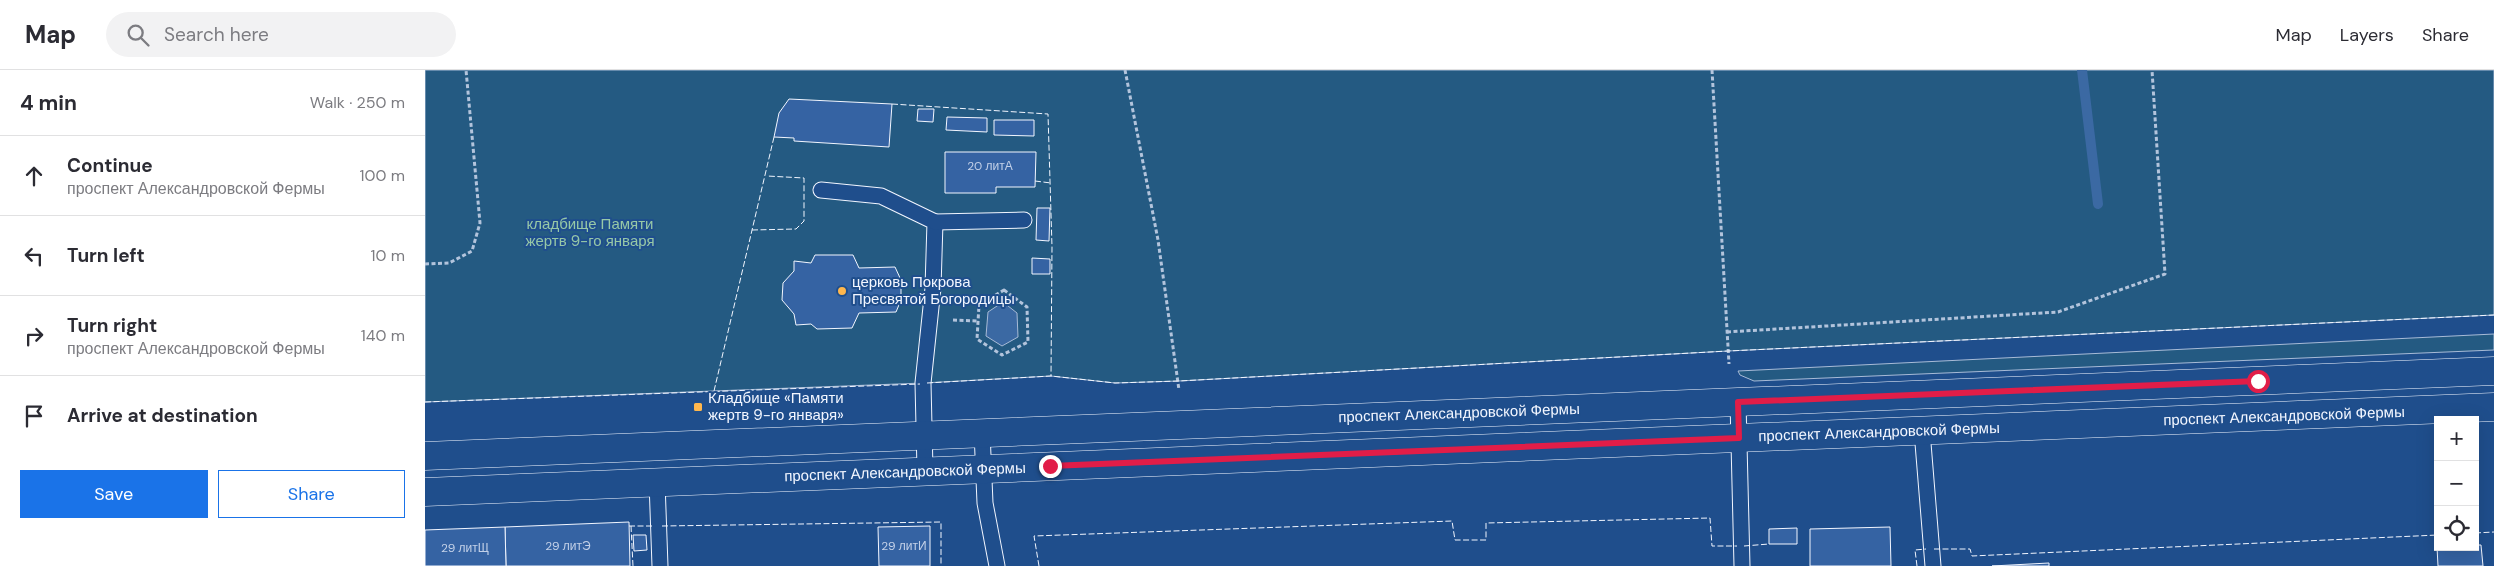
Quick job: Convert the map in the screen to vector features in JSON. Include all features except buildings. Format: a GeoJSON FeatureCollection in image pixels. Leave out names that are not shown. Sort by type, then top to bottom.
{"type":"FeatureCollection","features":[{"type":"Feature","properties":{"kind":"main road","name":"проспект Александровской Фермы"},"geometry":{"type":"LineString","coordinates":[[425,456],[2494,371]]}},
{"type":"Feature","properties":{"kind":"main road","name":"проспект Александровской Фермы"},"geometry":{"type":"LineString","coordinates":[[425,492],[2494,407]]}},
{"type":"Feature","properties":{"kind":"lane"},"geometry":{"type":"LineString","coordinates":[[821,190],[881,196],[935,222],[1024,220]]}},
{"type":"Feature","properties":{"kind":"lane"},"geometry":{"type":"LineString","coordinates":[[925,470],[923,384],[933,288],[935,222]]}},
{"type":"Feature","properties":{"kind":"lane"},"geometry":{"type":"LineString","coordinates":[[1738,402],[1742,566]]}},
{"type":"Feature","properties":{"kind":"lane"},"geometry":{"type":"LineString","coordinates":[[1922,431],[1933,566]]}},
{"type":"Feature","properties":{"kind":"lane"},"geometry":{"type":"LineString","coordinates":[[982,432],[985,503],[997,566]]}},
{"type":"Feature","properties":{"kind":"lane"},"geometry":{"type":"LineString","coordinates":[[657,482],[660,566]]}},
{"type":"Feature","properties":{"kind":"path"},"geometry":{"type":"LineString","coordinates":[[425,264],[449,263],[472,251],[480,224],[466,70]]}},
{"type":"Feature","properties":{"kind":"path"},"geometry":{"type":"LineString","coordinates":[[1125,70],[1158,240],[1179,390]]}},
{"type":"Feature","properties":{"kind":"path"},"geometry":{"type":"LineString","coordinates":[[1712,70],[1729,364]]}},
{"type":"Feature","properties":{"kind":"path"},"geometry":{"type":"LineString","coordinates":[[1727,332],[2058,312],[2165,274],[2152,70]]}},
{"type":"Feature","properties":{"kind":"path"},"geometry":{"type":"LineString","coordinates":[[1004,290],[1027,307],[1028,342],[1001,355],[977,339],[979,305],[1004,290]]}},
{"type":"Feature","properties":{"kind":"green space","name":"кладбище Памяти жертв 9-го января"},"geometry":{"type":"Polygon","coordinates":[[[425,70],[2494,70],[2494,315],[1728,351],[1179,381],[1115,383],[1051,376],[923,383],[425,402],[425,70]]]}},
{"type":"Feature","properties":{"kind":"green space"},"geometry":{"type":"Polygon","coordinates":[[[2494,334],[2494,350],[1754,381],[1740,375],[1738,371],[2494,334]]]}},
{"type":"Feature","properties":{"kind":"shaded area"},"geometry":{"type":"Polygon","coordinates":[[[1003,302],[1017,313],[1018,337],[1002,346],[986,336],[988,312],[1003,302]]]}},
{"type":"Feature","properties":{"kind":"waterway"},"geometry":{"type":"LineString","coordinates":[[2082,70],[2098,204]]}},
{"type":"Feature","properties":{"kind":"fence"},"geometry":{"type":"LineString","coordinates":[[892,104],[1048,114],[1052,247],[1051,376]]}},
{"type":"Feature","properties":{"kind":"fence"},"geometry":{"type":"LineString","coordinates":[[714,391],[774,137]]}},
{"type":"Feature","properties":{"kind":"fence"},"geometry":{"type":"LineString","coordinates":[[752,230],[796,229],[804,221],[804,178],[767,176]]}},
{"type":"Feature","properties":{"kind":"fence"},"geometry":{"type":"LineString","coordinates":[[1035,181],[1051,183]]}},
{"type":"Feature","properties":{"kind":"fence"},"geometry":{"type":"LineString","coordinates":[[927,383],[1051,376],[1115,383],[1179,381],[1728,351],[2494,315]]}},
{"type":"Feature","properties":{"kind":"fence"},"geometry":{"type":"LineString","coordinates":[[425,402],[920,384]]}},
{"type":"Feature","properties":{"kind":"fence"},"geometry":{"type":"LineString","coordinates":[[1039,566],[1034,536],[1452,521],[1455,540],[1486,540],[1486,523],[1710,518],[1712,546],[1737,546]]}},
{"type":"Feature","properties":{"kind":"fence"},"geometry":{"type":"LineString","coordinates":[[662,526],[941,522],[941,566]]}},
{"type":"Feature","properties":{"kind":"fence"},"geometry":{"type":"LineString","coordinates":[[629,526],[654,526]]}},
{"type":"Feature","properties":{"kind":"fence"},"geometry":{"type":"LineString","coordinates":[[631,526],[633,566]]}},
{"type":"Feature","properties":{"kind":"fence"},"geometry":{"type":"LineString","coordinates":[[2479,533],[2494,532]]}},
{"type":"Feature","properties":{"kind":"fence"},"geometry":{"type":"LineString","coordinates":[[1934,549],[1970,549],[1972,556],[2434,535]]}},
{"type":"Feature","properties":{"kind":"fence"},"geometry":{"type":"LineString","coordinates":[[1744,546],[1769,544]]}},
{"type":"Feature","properties":{"kind":"fence"},"geometry":{"type":"LineString","coordinates":[[1917,566],[1915,550],[1926,549]]}},
{"type":"Feature","properties":{"kind":"place","name":"церковь Покрова Пресвятой Богородицы"},"geometry":{"type":"Point","coordinates":[842,291]}},
{"type":"Feature","properties":{"kind":"place","name":"Кладбище «Памяти жертв 9-го января»"},"geometry":{"type":"Point","coordinates":[698,407]}},
{"type":"Feature","properties":{"kind":"route"},"geometry":{"type":"LineString","coordinates":[[1050,466],[1739,438],[1738,402],[2258,381]]}}]}
